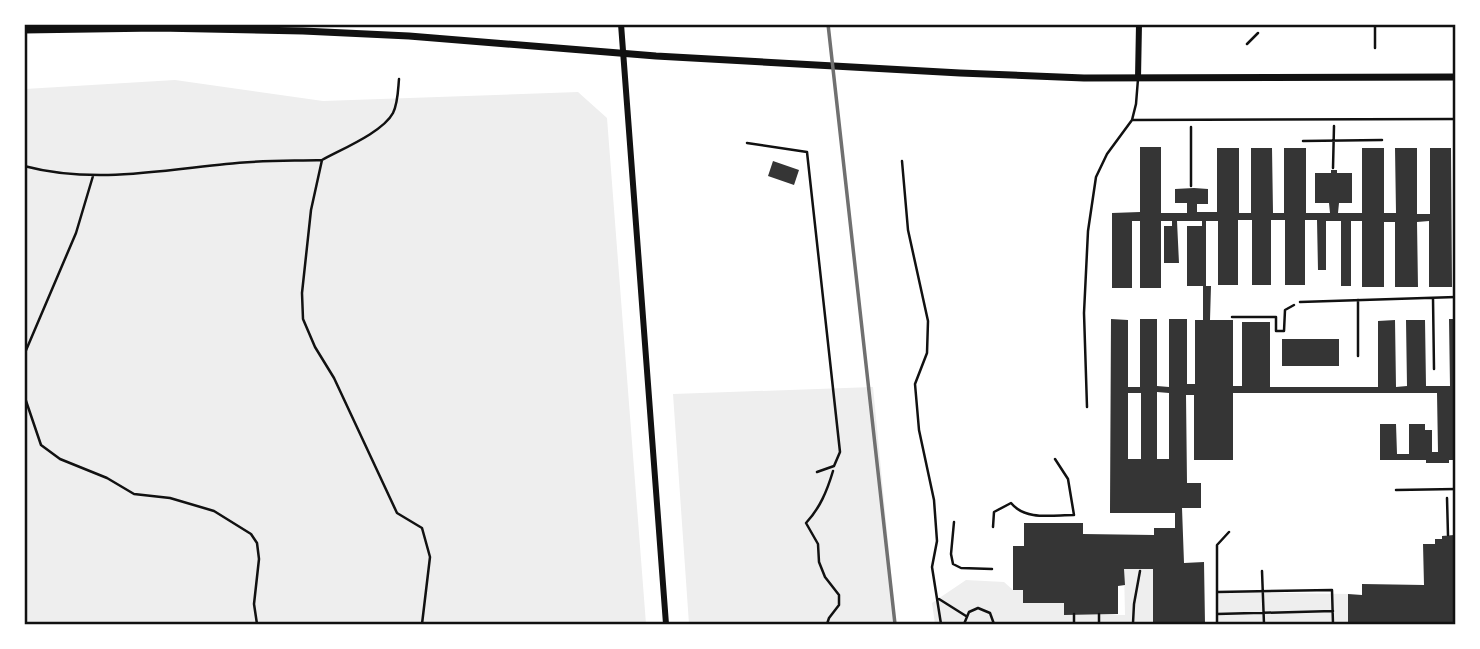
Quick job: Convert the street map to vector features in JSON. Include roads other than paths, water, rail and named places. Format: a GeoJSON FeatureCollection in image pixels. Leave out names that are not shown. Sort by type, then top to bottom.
{"type":"FeatureCollection","features":[{"type":"Feature","properties":{"kind":"street"},"geometry":{"type":"LineString","coordinates":[[621,24],[666,625]]}},
{"type":"Feature","properties":{"kind":"street"},"geometry":{"type":"LineString","coordinates":[[1138,78],[1139,24]]}},
{"type":"Feature","properties":{"kind":"street"},"geometry":{"type":"LineString","coordinates":[[24,30],[197,27],[409,36],[960,73],[1138,78],[1455,77]]}},
{"type":"Feature","properties":{"kind":"lane"},"geometry":{"type":"LineString","coordinates":[[1087,407],[1084,313],[1088,231],[1096,177],[1107,155],[1132,120],[1138,78]]}},
{"type":"Feature","properties":{"kind":"lane"},"geometry":{"type":"LineString","coordinates":[[1132,120],[1455,119]]}},
{"type":"Feature","properties":{"kind":"lane"},"geometry":{"type":"LineString","coordinates":[[1300,302],[1455,297]]}},
{"type":"Feature","properties":{"kind":"lane"},"geometry":{"type":"LineString","coordinates":[[1433,298],[1434,369]]}},
{"type":"Feature","properties":{"kind":"lane"},"geometry":{"type":"LineString","coordinates":[[1358,300],[1358,356]]}},
{"type":"Feature","properties":{"kind":"lane"},"geometry":{"type":"LineString","coordinates":[[1396,490],[1455,489]]}},
{"type":"Feature","properties":{"kind":"lane"},"geometry":{"type":"LineString","coordinates":[[954,522],[951,554],[953,564],[961,568],[992,569]]}},
{"type":"Feature","properties":{"kind":"railway"},"geometry":{"type":"LineString","coordinates":[[828,24],[895,624]]}}]}
